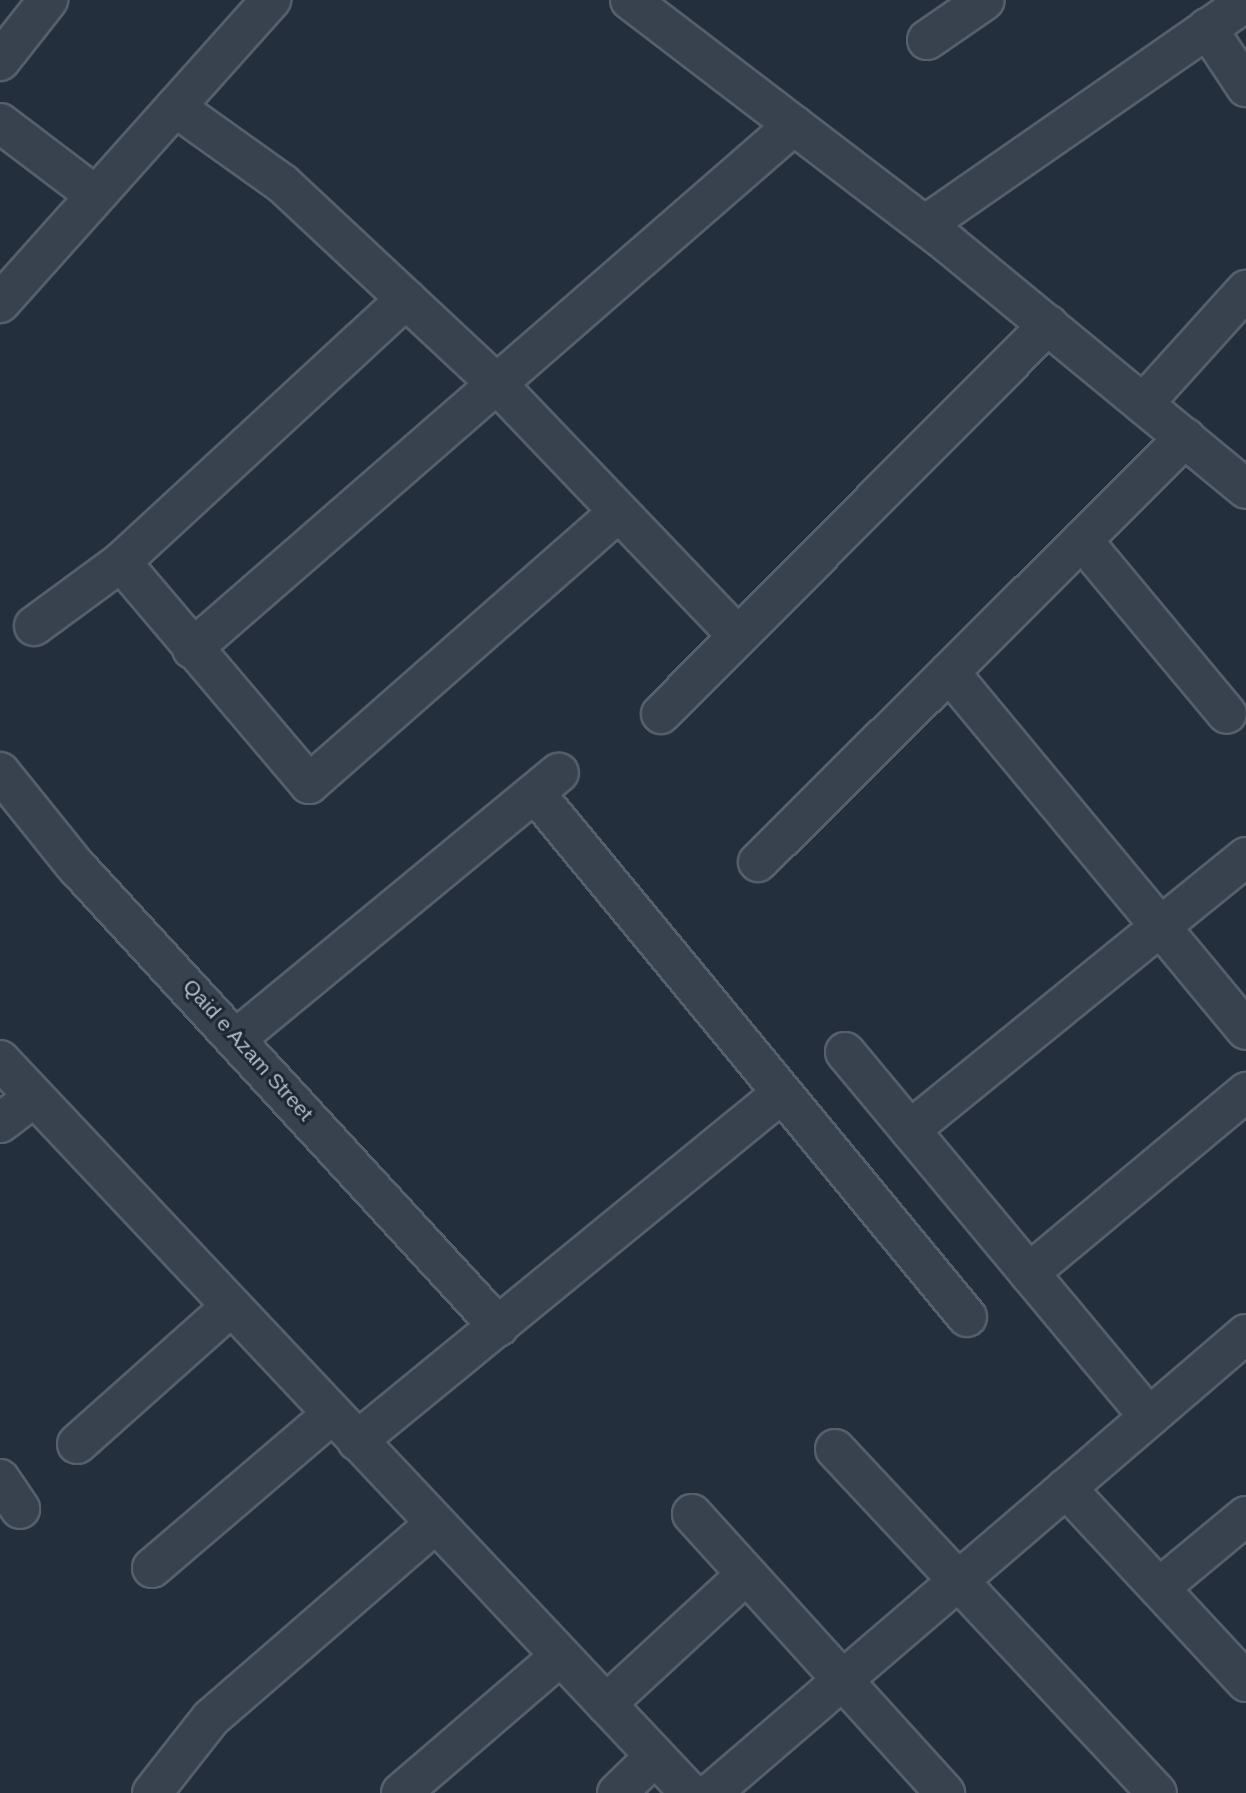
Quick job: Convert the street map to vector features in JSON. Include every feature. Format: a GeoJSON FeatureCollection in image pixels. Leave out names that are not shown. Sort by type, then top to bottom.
{"type":"FeatureCollection","features":[{"type":"Feature","properties":{"kind":"street"},"geometry":{"type":"LineString","coordinates":[[0,61],[48,0]]}},
{"type":"Feature","properties":{"kind":"street"},"geometry":{"type":"LineString","coordinates":[[0,303],[271,0]]}},
{"type":"Feature","properties":{"kind":"street"},"geometry":{"type":"LineString","coordinates":[[630,0],[925,225],[1246,489]]}},
{"type":"Feature","properties":{"kind":"street"},"geometry":{"type":"LineString","coordinates":[[927,40],[985,0]]}},
{"type":"Feature","properties":{"kind":"street"},"geometry":{"type":"LineString","coordinates":[[925,225],[1246,2]]}},
{"type":"Feature","properties":{"kind":"street"},"geometry":{"type":"LineString","coordinates":[[1207,28],[1246,87]]}},
{"type":"Feature","properties":{"kind":"street"},"geometry":{"type":"LineString","coordinates":[[175,107],[283,184],[497,384],[738,636]]}},
{"type":"Feature","properties":{"kind":"street"},"geometry":{"type":"LineString","coordinates":[[0,123],[95,195]]}},
{"type":"Feature","properties":{"kind":"street"},"geometry":{"type":"LineString","coordinates":[[192,649],[794,125]]}},
{"type":"Feature","properties":{"kind":"street"},"geometry":{"type":"LineString","coordinates":[[1143,404],[1246,289]]}},
{"type":"Feature","properties":{"kind":"street"},"geometry":{"type":"LineString","coordinates":[[34,626],[121,562],[406,299]]}},
{"type":"Feature","properties":{"kind":"street"},"geometry":{"type":"LineString","coordinates":[[661,713],[1048,325]]}},
{"type":"Feature","properties":{"kind":"street"},"geometry":{"type":"LineString","coordinates":[[758,862],[1185,438]]}},
{"type":"Feature","properties":{"kind":"street"},"geometry":{"type":"LineString","coordinates":[[121,562],[309,784],[619,512]]}},
{"type":"Feature","properties":{"kind":"street"},"geometry":{"type":"LineString","coordinates":[[1082,540],[1227,714]]}},
{"type":"Feature","properties":{"kind":"street"},"geometry":{"type":"LineString","coordinates":[[949,672],[1246,1031]]}},
{"type":"Feature","properties":{"kind":"street","name":"Qaid e Azam Street"},"geometry":{"type":"LineString","coordinates":[[0,772],[74,864],[237,1038],[499,1327]]}},
{"type":"Feature","properties":{"kind":"street"},"geometry":{"type":"LineString","coordinates":[[237,1038],[547,783],[782,1093],[967,1317]]}},
{"type":"Feature","properties":{"kind":"street"},"geometry":{"type":"LineString","coordinates":[[910,1130],[1246,857]]}},
{"type":"Feature","properties":{"kind":"street"},"geometry":{"type":"LineString","coordinates":[[845,1052],[1149,1417]]}},
{"type":"Feature","properties":{"kind":"street"},"geometry":{"type":"LineString","coordinates":[[0,1060],[690,1793]]}},
{"type":"Feature","properties":{"kind":"street"},"geometry":{"type":"LineString","coordinates":[[152,1568],[344,1427],[499,1327],[782,1093]]}},
{"type":"Feature","properties":{"kind":"street"},"geometry":{"type":"LineString","coordinates":[[1029,1273],[1246,1093]]}},
{"type":"Feature","properties":{"kind":"street"},"geometry":{"type":"LineString","coordinates":[[0,1123],[33,1098]]}},
{"type":"Feature","properties":{"kind":"street"},"geometry":{"type":"LineString","coordinates":[[77,1444],[231,1307]]}},
{"type":"Feature","properties":{"kind":"street"},"geometry":{"type":"LineString","coordinates":[[711,1793],[1246,1334]]}},
{"type":"Feature","properties":{"kind":"street"},"geometry":{"type":"LineString","coordinates":[[835,1449],[956,1584],[1157,1793]]}},
{"type":"Feature","properties":{"kind":"street"},"geometry":{"type":"LineString","coordinates":[[1066,1488],[1246,1682]]}},
{"type":"Feature","properties":{"kind":"street"},"geometry":{"type":"LineString","coordinates":[[692,1514],[945,1793]]}},
{"type":"Feature","properties":{"kind":"street"},"geometry":{"type":"LineString","coordinates":[[1159,1588],[1246,1516]]}},
{"type":"Feature","properties":{"kind":"street"},"geometry":{"type":"LineString","coordinates":[[152,1793],[212,1718],[435,1524]]}},
{"type":"Feature","properties":{"kind":"street"},"geometry":{"type":"LineString","coordinates":[[606,1704],[746,1574]]}},
{"type":"Feature","properties":{"kind":"street"},"geometry":{"type":"LineString","coordinates":[[401,1793],[560,1656]]}},
{"type":"Feature","properties":{"kind":"street"},"geometry":{"type":"LineString","coordinates":[[617,1793],[655,1756]]}}]}
